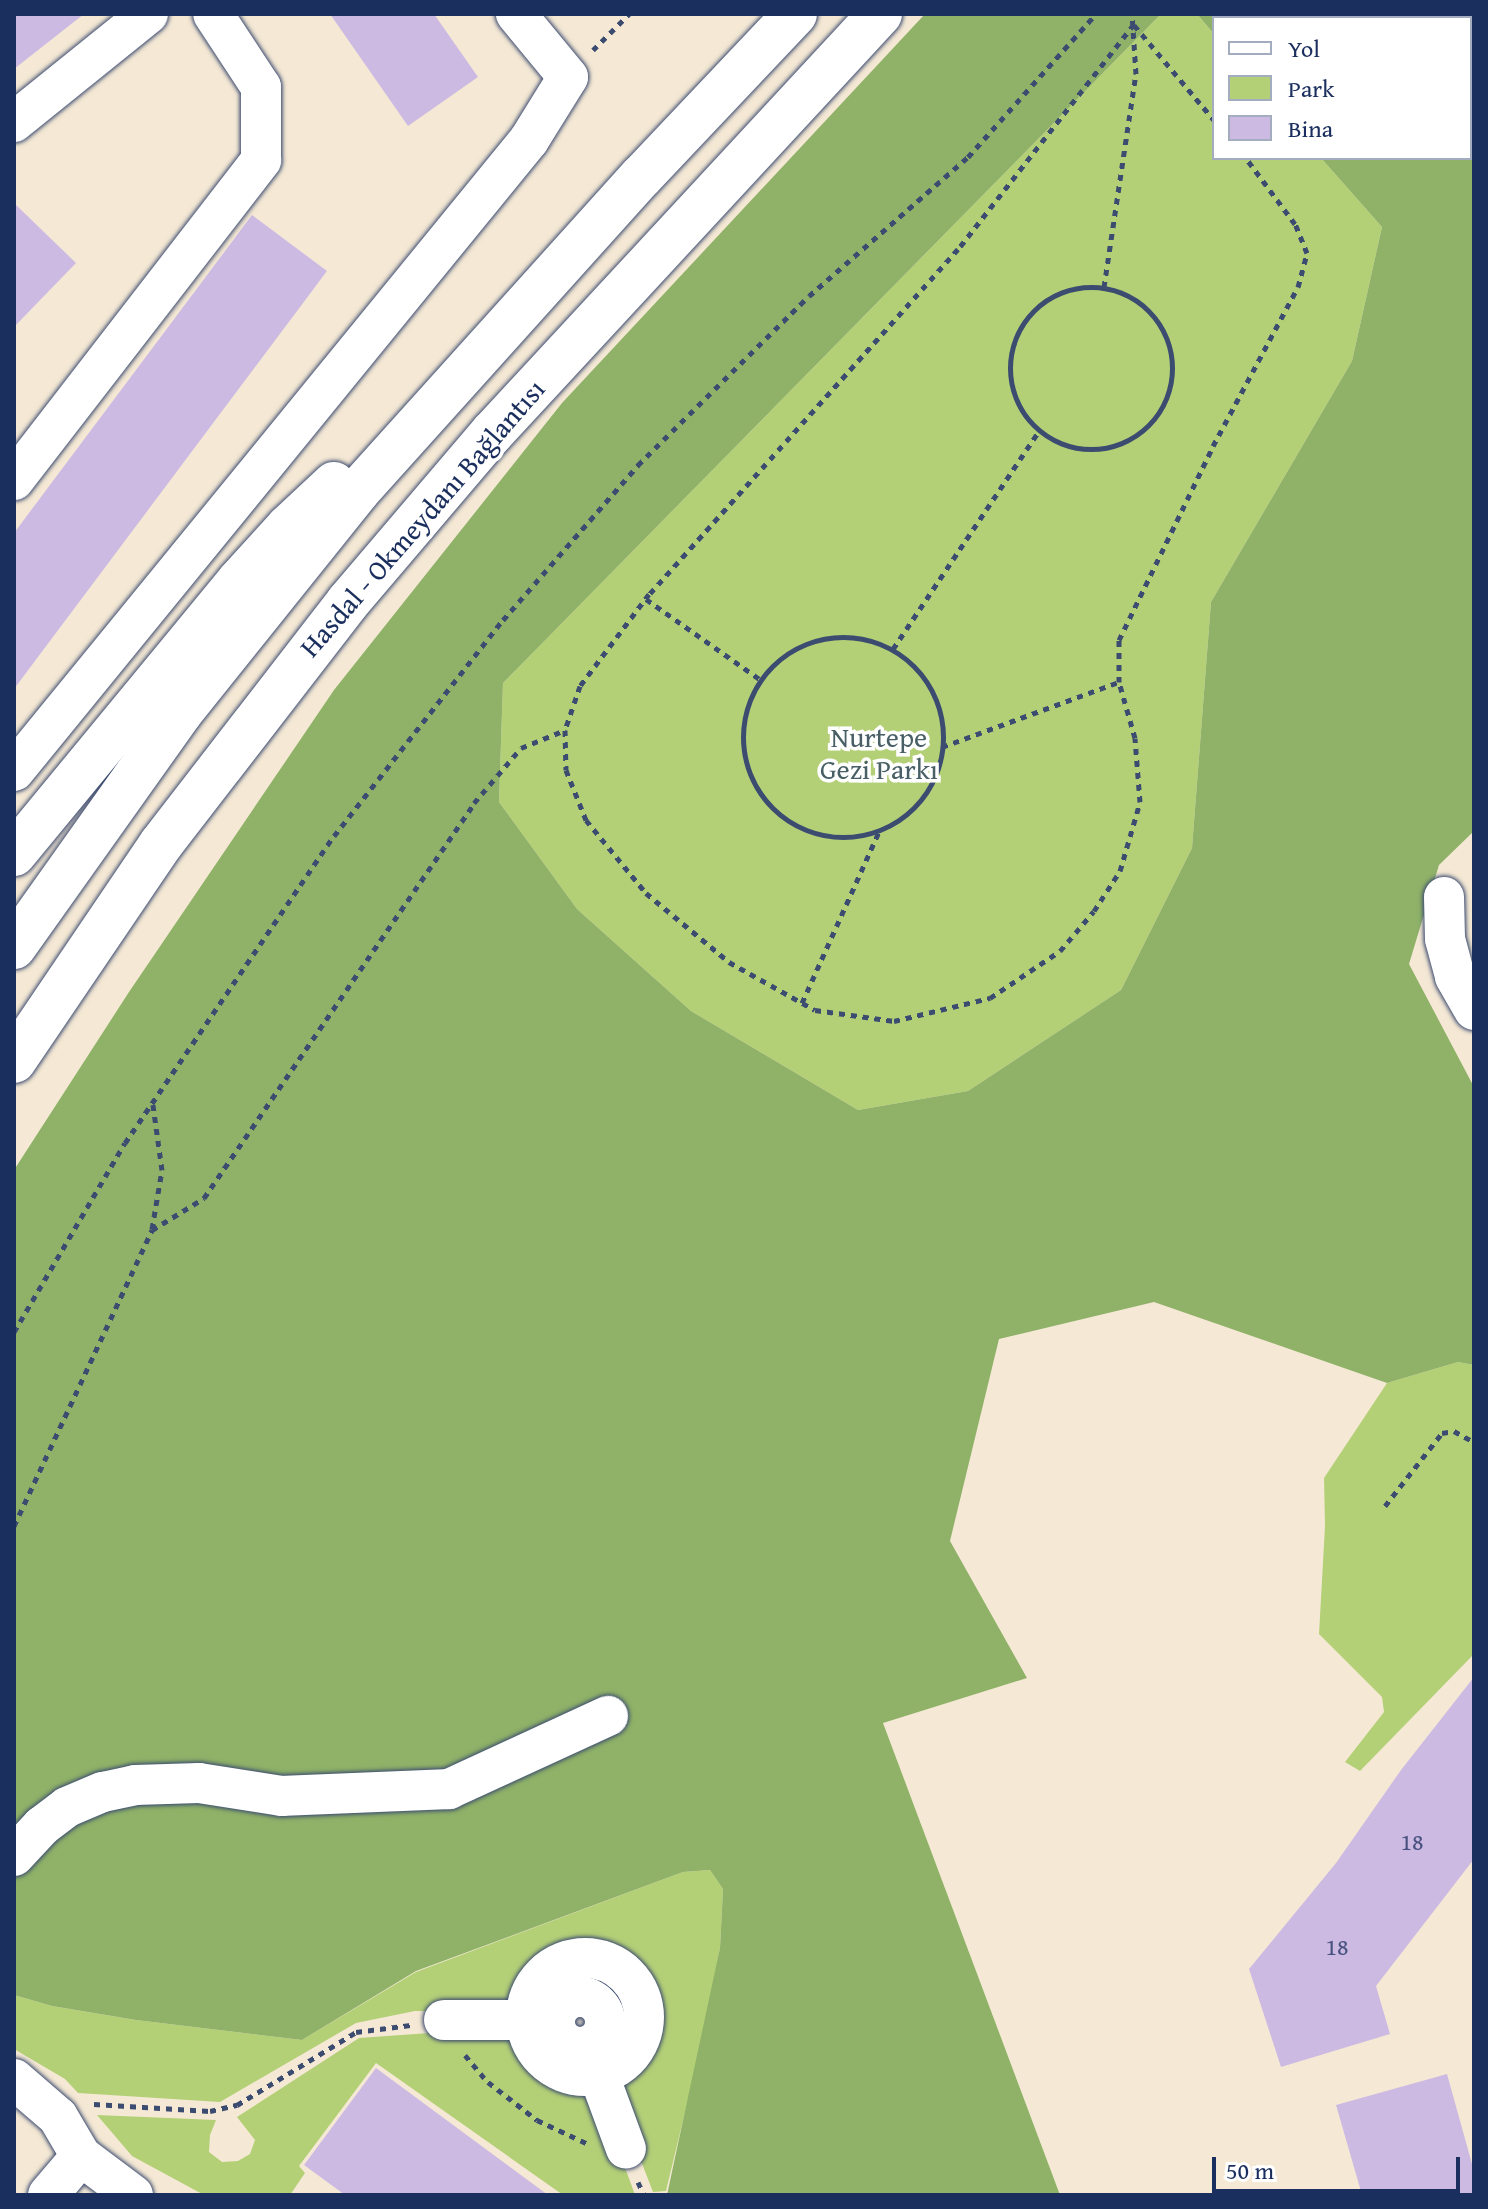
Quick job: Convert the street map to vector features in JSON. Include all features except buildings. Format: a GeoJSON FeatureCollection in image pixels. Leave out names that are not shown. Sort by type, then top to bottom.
{"type":"FeatureCollection","features":[{"type":"Feature","properties":{"kind":"highway"},"geometry":{"type":"LineString","coordinates":[[14,947],[181,712],[263,607],[422,418],[641,177],[795,14]]}},
{"type":"Feature","properties":{"kind":"highway","name":"Hasdal - Okmeydanı Bağlantısı"},"geometry":{"type":"LineString","coordinates":[[14,1061],[161,844],[339,612],[492,433],[880,14]]}},
{"type":"Feature","properties":{"kind":"highway"},"geometry":{"type":"LineString","coordinates":[[14,854],[288,527],[345,474],[422,418]]}},
{"type":"Feature","properties":{"kind":"street"},"geometry":{"type":"LineString","coordinates":[[14,122],[148,14]]}},
{"type":"Feature","properties":{"kind":"street"},"geometry":{"type":"LineString","coordinates":[[14,480],[261,160],[261,87],[213,14]]}},
{"type":"Feature","properties":{"kind":"street"},"geometry":{"type":"LineString","coordinates":[[14,771],[529,140],[568,77],[516,14]]}},
{"type":"Feature","properties":{"kind":"street"},"geometry":{"type":"LineString","coordinates":[[1444,897],[1445,939],[1468,984]]}},
{"type":"Feature","properties":{"kind":"street"},"geometry":{"type":"LineString","coordinates":[[14,1856],[42,1826],[67,1807],[103,1792],[135,1785],[199,1783],[282,1796],[449,1789],[608,1716]]}},
{"type":"Feature","properties":{"kind":"street"},"geometry":{"type":"LineString","coordinates":[[590,1958],[627,1974],[638,1990],[644,2010],[643,2030],[635,2049],[621,2063],[593,2060],[564,2042],[541,2021],[528,1999],[537,1981],[552,1967],[571,1959],[590,1958]]}},
{"type":"Feature","properties":{"kind":"street"},"geometry":{"type":"LineString","coordinates":[[588,1999],[614,1966]]}},
{"type":"Feature","properties":{"kind":"street"},"geometry":{"type":"LineString","coordinates":[[444,2020],[541,2021],[568,2000],[588,1999],[598,2006],[605,2021],[593,2060],[626,2149]]}},
{"type":"Feature","properties":{"kind":"street"},"geometry":{"type":"LineString","coordinates":[[14,2079],[58,2117],[81,2156],[133,2195]]}},
{"type":"Feature","properties":{"kind":"street"},"geometry":{"type":"LineString","coordinates":[[48,2195],[81,2156]]}},
{"type":"Feature","properties":{"kind":"path"},"geometry":{"type":"LineString","coordinates":[[568,77],[629,14]]}},
{"type":"Feature","properties":{"kind":"path"},"geometry":{"type":"LineString","coordinates":[[14,1332],[125,1143],[334,836],[514,608],[638,465],[809,296],[968,157],[1096,14]]}},
{"type":"Feature","properties":{"kind":"path"},"geometry":{"type":"LineString","coordinates":[[1104,287],[1136,74],[1132,14]]}},
{"type":"Feature","properties":{"kind":"path"},"geometry":{"type":"LineString","coordinates":[[1134,24],[1212,118]]}},
{"type":"Feature","properties":{"kind":"path"},"geometry":{"type":"LineString","coordinates":[[1134,24],[958,249],[646,599],[580,686],[565,730],[566,770],[586,820],[646,893],[729,962],[815,1010],[894,1021],[990,998],[1060,951],[1120,871],[1140,802],[1135,738],[1119,682],[1119,640],[1213,446],[1298,287],[1307,253],[1295,224],[1247,160]]}},
{"type":"Feature","properties":{"kind":"path"},"geometry":{"type":"LineString","coordinates":[[1081,287],[1104,287],[1133,298],[1154,316],[1167,340],[1173,367],[1168,394],[1156,417],[1138,435],[1114,446],[1088,450],[1062,445],[1039,431],[1021,411],[1011,386],[1009,359],[1016,332],[1032,310],[1054,294],[1081,287]]}},
{"type":"Feature","properties":{"kind":"path"},"geometry":{"type":"LineString","coordinates":[[893,649],[1039,431]]}},
{"type":"Feature","properties":{"kind":"path"},"geometry":{"type":"LineString","coordinates":[[646,599],[761,680]]}},
{"type":"Feature","properties":{"kind":"path"},"geometry":{"type":"LineString","coordinates":[[855,637],[893,649],[914,665],[933,692],[943,724],[942,747],[930,788],[908,814],[879,831],[846,837],[813,833],[783,817],[760,794],[746,764],[742,731],[749,699],[761,680],[791,650],[822,638],[855,637]]}},
{"type":"Feature","properties":{"kind":"path"},"geometry":{"type":"LineString","coordinates":[[942,747],[1119,682]]}},
{"type":"Feature","properties":{"kind":"path"},"geometry":{"type":"LineString","coordinates":[[152,1230],[204,1198],[474,803],[521,748],[565,730]]}},
{"type":"Feature","properties":{"kind":"path"},"geometry":{"type":"LineString","coordinates":[[802,1003],[879,831]]}},
{"type":"Feature","properties":{"kind":"path"},"geometry":{"type":"LineString","coordinates":[[14,1526],[152,1230],[162,1170],[153,1103]]}},
{"type":"Feature","properties":{"kind":"path"},"geometry":{"type":"LineString","coordinates":[[1385,1506],[1442,1433],[1454,1431],[1474,1442]]}},
{"type":"Feature","properties":{"kind":"path"},"geometry":{"type":"LineString","coordinates":[[94,2104],[210,2111],[237,2105],[356,2032],[444,2020],[461,2051],[488,2082],[537,2120],[582,2143],[626,2149]]}},
{"type":"Feature","properties":{"kind":"green space"},"geometry":{"type":"Polygon","coordinates":[[[925,14],[1161,14],[503,683],[499,802],[577,909],[691,1011],[858,1110],[968,1091],[1121,990],[1192,848],[1211,602],[1352,361],[1382,227],[1323,160],[1472,160],[1472,16],[1212,16],[1212,32],[1197,14],[1474,14],[1474,831],[1439,865],[1409,964],[1474,1087],[1474,1365],[1458,1362],[1387,1383],[1154,1302],[999,1339],[950,1541],[1027,1678],[883,1723],[1060,2195],[667,2195],[720,1948],[723,1889],[710,1870],[683,1872],[416,1971],[302,2040],[136,2020],[52,2006],[14,1995],[14,1170],[129,992],[334,690],[562,403],[925,14]]]}},
{"type":"Feature","properties":{"kind":"green space","name":"Nurtepe Gezi Parkı"},"geometry":{"type":"Polygon","coordinates":[[[1161,14],[1197,14],[1212,32],[1212,160],[1323,160],[1382,227],[1352,361],[1211,602],[1192,848],[1121,990],[968,1091],[858,1110],[691,1011],[577,909],[499,802],[503,683],[1161,14]]]}},
{"type":"Feature","properties":{"kind":"green space"},"geometry":{"type":"Polygon","coordinates":[[[1458,1362],[1474,1365],[1474,1654],[1360,1771],[1345,1762],[1384,1712],[1382,1697],[1319,1634],[1325,1526],[1324,1478],[1387,1383],[1458,1362]]]}},
{"type":"Feature","properties":{"kind":"green space"},"geometry":{"type":"Polygon","coordinates":[[[710,1870],[723,1889],[720,1948],[704,2033],[666,2191],[653,2192],[614,2091],[640,2073],[650,2054],[656,2020],[652,1986],[626,1954],[600,1944],[571,1945],[553,1951],[534,1964],[513,2012],[415,2011],[356,2023],[220,2102],[78,2093],[65,2079],[14,2049],[14,1995],[52,2006],[136,2020],[302,2040],[416,1972],[683,1872],[710,1870]]]}},
{"type":"Feature","properties":{"kind":"green space"},"geometry":{"type":"Polygon","coordinates":[[[589,1963],[601,1968],[584,1991],[570,1991],[551,2012],[530,2003],[545,1979],[555,1971],[569,1964],[589,1963]]]}},
{"type":"Feature","properties":{"kind":"green space"},"geometry":{"type":"Polygon","coordinates":[[[617,1975],[634,2003],[634,2038],[625,2055],[606,2068],[606,2040],[612,2019],[600,1999],[617,1975]]]}},
{"type":"Feature","properties":{"kind":"green space"},"geometry":{"type":"Polygon","coordinates":[[[457,2031],[521,2033],[534,2060],[548,2075],[569,2085],[596,2087],[635,2195],[563,2195],[376,2063],[299,2166],[305,2173],[290,2195],[204,2195],[132,2156],[97,2115],[216,2120],[210,2135],[209,2152],[222,2162],[238,2161],[250,2154],[255,2140],[237,2117],[359,2038],[457,2031]]]}}]}
